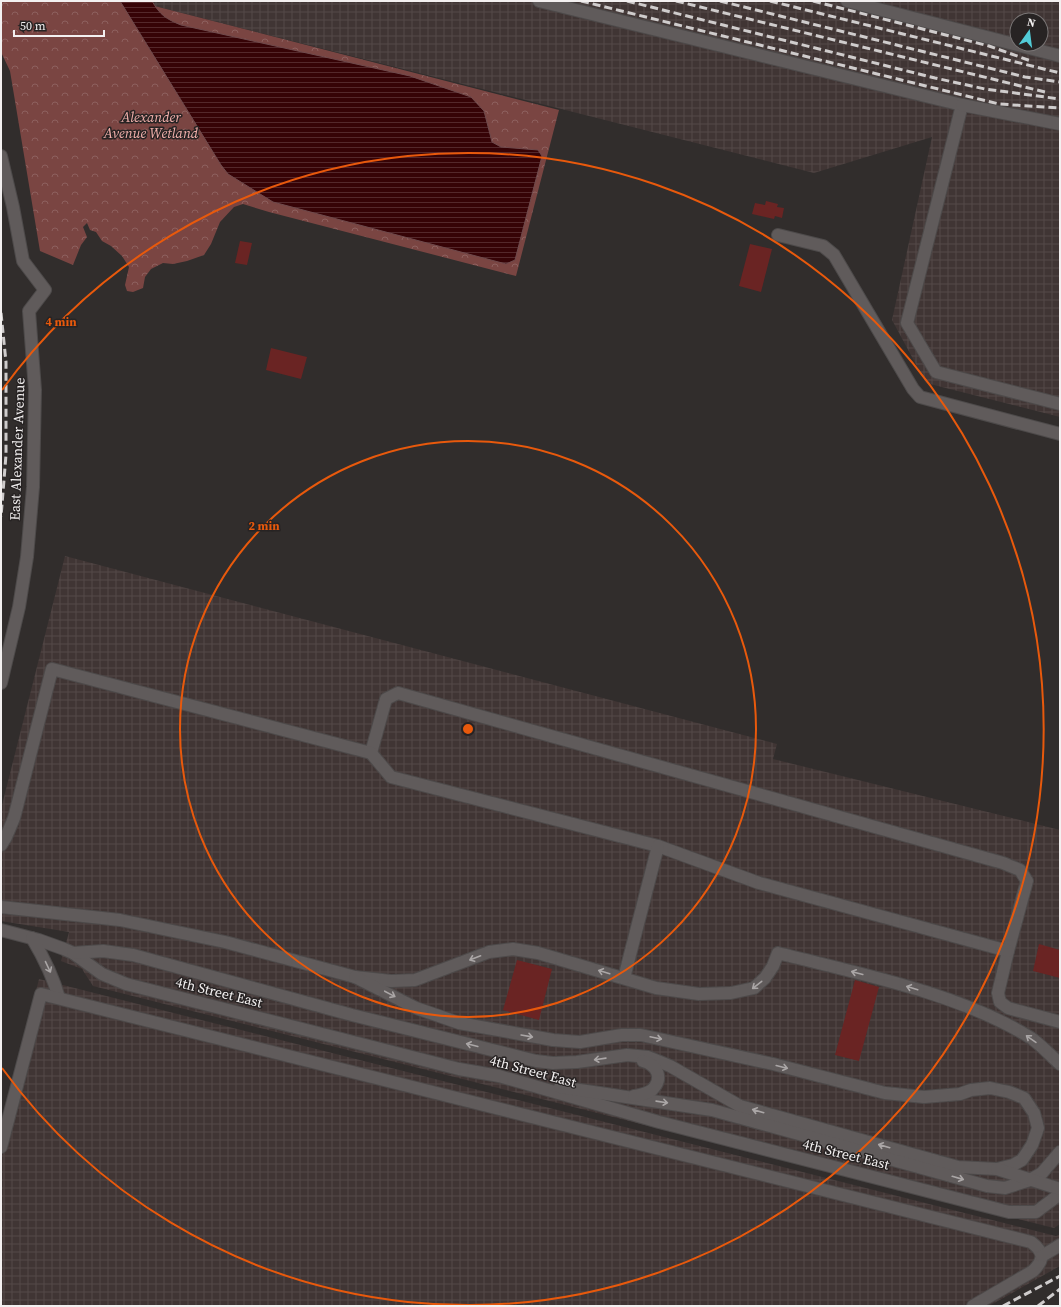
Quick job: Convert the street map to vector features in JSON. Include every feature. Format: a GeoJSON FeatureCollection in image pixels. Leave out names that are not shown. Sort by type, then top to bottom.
{"type":"FeatureCollection","features":[{"type":"Feature","properties":{"kind":"street"},"geometry":{"type":"LineString","coordinates":[[539,1],[962,105],[1060,124]]}},
{"type":"Feature","properties":{"kind":"street"},"geometry":{"type":"LineString","coordinates":[[847,1],[1060,56]]}},
{"type":"Feature","properties":{"kind":"street"},"geometry":{"type":"LineString","coordinates":[[962,105],[907,323],[936,372],[1060,404]]}},
{"type":"Feature","properties":{"kind":"street","name":"East Alexander Avenue"},"geometry":{"type":"LineString","coordinates":[[1,156],[13,207],[23,261],[45,290],[29,311],[35,390],[33,487],[24,578],[19,607],[1,683]]}},
{"type":"Feature","properties":{"kind":"street"},"geometry":{"type":"LineString","coordinates":[[778,235],[823,246],[834,255],[920,397],[1060,434]]}},
{"type":"Feature","properties":{"kind":"street"},"geometry":{"type":"LineString","coordinates":[[1,845],[14,818],[52,669],[371,753],[392,777],[658,846],[759,883],[1008,951]]}},
{"type":"Feature","properties":{"kind":"street"},"geometry":{"type":"LineString","coordinates":[[371,753],[386,699],[398,693],[1002,863],[1020,870],[1027,881],[998,994],[1000,1002],[1008,1008],[1060,1022]]}},
{"type":"Feature","properties":{"kind":"street"},"geometry":{"type":"LineString","coordinates":[[624,978],[658,846]]}},
{"type":"Feature","properties":{"kind":"street"},"geometry":{"type":"LineString","coordinates":[[1,907],[120,920],[225,942],[355,977],[391,981],[415,980],[489,952],[513,948],[538,953],[656,988],[699,994],[731,993],[754,988],[765,978],[773,966],[778,953],[894,983],[951,1000],[1001,1022],[1032,1039],[1060,1064]]}},
{"type":"Feature","properties":{"kind":"street","name":"4th Street East"},"geometry":{"type":"LineString","coordinates":[[1,930],[32,938],[73,953],[102,974],[126,984],[452,1067],[499,1076],[659,1122],[1010,1212],[1036,1212],[1060,1194]]}},
{"type":"Feature","properties":{"kind":"street"},"geometry":{"type":"LineString","coordinates":[[32,938],[48,965],[59,998]]}},
{"type":"Feature","properties":{"kind":"street"},"geometry":{"type":"LineString","coordinates":[[73,953],[102,951],[133,955],[352,1015],[536,1061],[553,1063],[577,1062],[627,1055],[648,1057],[670,1066],[740,1106],[958,1168],[997,1170],[1060,1189]]}},
{"type":"Feature","properties":{"kind":"street"},"geometry":{"type":"LineString","coordinates":[[355,977],[416,1008],[439,1017],[458,1023],[545,1039],[580,1042],[622,1035],[641,1035],[773,1064],[885,1093],[924,1097],[960,1094],[971,1090],[990,1088],[1009,1092],[1024,1098],[1034,1113],[1038,1128],[1032,1145],[1022,1160],[1013,1165],[997,1170]]}},
{"type":"Feature","properties":{"kind":"street"},"geometry":{"type":"LineString","coordinates":[[1,1147],[40,994],[1031,1242],[1039,1248],[1042,1256],[1039,1265],[1032,1271],[973,1306]]}},
{"type":"Feature","properties":{"kind":"street"},"geometry":{"type":"LineString","coordinates":[[625,1097],[643,1095],[652,1090],[658,1081],[658,1074],[655,1067],[648,1062],[627,1055]]}},
{"type":"Feature","properties":{"kind":"street"},"geometry":{"type":"LineString","coordinates":[[499,1076],[712,1110],[987,1186],[1005,1188],[1030,1180],[1042,1173],[1060,1152]]}},
{"type":"Feature","properties":{"kind":"street"},"geometry":{"type":"LineString","coordinates":[[1042,1256],[1060,1245]]}},
{"type":"Feature","properties":{"kind":"shaded area"},"geometry":{"type":"Polygon","coordinates":[[[120,1],[152,1],[164,16],[181,25],[410,76],[471,97],[484,111],[492,142],[501,147],[538,150],[542,156],[515,260],[506,264],[273,202],[228,174],[120,1]]]}},
{"type":"Feature","properties":{"kind":"shaded area"},"geometry":{"type":"Polygon","coordinates":[[[135,1],[1060,1],[1060,417],[926,383],[892,320],[932,137],[814,173],[135,1]]]}},
{"type":"Feature","properties":{"kind":"shaded area"},"geometry":{"type":"Polygon","coordinates":[[[65,556],[777,744],[773,759],[1060,830],[1060,1224],[1054,1228],[93,986],[82,969],[61,961],[69,932],[1,921],[1,809],[65,556]]]}},
{"type":"Feature","properties":{"kind":"shaded area"},"geometry":{"type":"Polygon","coordinates":[[[39,979],[1056,1236],[1059,1235],[1060,1266],[989,1306],[1,1306],[1,1131],[39,979]]]}},
{"type":"Feature","properties":{"kind":"green space","name":"Alexander Avenue Wetland"},"geometry":{"type":"Polygon","coordinates":[[[1,1],[135,1],[559,110],[516,276],[243,204],[234,207],[220,222],[211,244],[204,255],[173,264],[163,263],[151,269],[145,277],[143,288],[133,292],[127,291],[125,285],[129,267],[122,256],[111,246],[102,241],[96,232],[90,230],[87,223],[83,227],[87,237],[81,245],[73,265],[40,251],[10,71],[1,52],[1,1]]]}},
{"type":"Feature","properties":{"kind":"building"},"geometry":{"type":"Polygon","coordinates":[[[766,201],[778,204],[777,207],[784,208],[782,218],[775,216],[774,219],[752,214],[755,203],[765,205],[766,201]]]}},
{"type":"Feature","properties":{"kind":"building"},"geometry":{"type":"Polygon","coordinates":[[[240,241],[252,243],[247,265],[235,263],[240,241]]]}},
{"type":"Feature","properties":{"kind":"building"},"geometry":{"type":"Polygon","coordinates":[[[750,244],[772,249],[761,292],[739,286],[750,244]]]}},
{"type":"Feature","properties":{"kind":"building"},"geometry":{"type":"Polygon","coordinates":[[[271,348],[307,357],[301,379],[266,370],[271,348]]]}},
{"type":"Feature","properties":{"kind":"building"},"geometry":{"type":"Polygon","coordinates":[[[1039,944],[1060,950],[1060,978],[1033,971],[1039,944]]]}},
{"type":"Feature","properties":{"kind":"building"},"geometry":{"type":"Polygon","coordinates":[[[517,960],[552,969],[539,1020],[503,1010],[517,960]]]}},
{"type":"Feature","properties":{"kind":"building"},"geometry":{"type":"Polygon","coordinates":[[[855,980],[879,987],[859,1061],[835,1055],[855,980]]]}},
{"type":"Feature","properties":{"kind":"railway"},"geometry":{"type":"LineString","coordinates":[[581,1],[999,104],[1060,108]]}},
{"type":"Feature","properties":{"kind":"railway"},"geometry":{"type":"LineString","coordinates":[[627,1],[935,78],[985,89],[1060,99]]}},
{"type":"Feature","properties":{"kind":"railway"},"geometry":{"type":"LineString","coordinates":[[676,1],[1045,92]]}},
{"type":"Feature","properties":{"kind":"railway"},"geometry":{"type":"LineString","coordinates":[[720,1],[1025,77],[1060,82]]}},
{"type":"Feature","properties":{"kind":"railway"},"geometry":{"type":"LineString","coordinates":[[770,1],[1060,73]]}},
{"type":"Feature","properties":{"kind":"railway"},"geometry":{"type":"LineString","coordinates":[[813,1],[989,46],[1031,61]]}},
{"type":"Feature","properties":{"kind":"railway"},"geometry":{"type":"LineString","coordinates":[[1,313],[6,362],[6,455],[1,517]]}},
{"type":"Feature","properties":{"kind":"railway"},"geometry":{"type":"LineString","coordinates":[[1003,1306],[1060,1276]]}},
{"type":"Feature","properties":{"kind":"railway"},"geometry":{"type":"LineString","coordinates":[[1038,1306],[1060,1289]]}}]}
